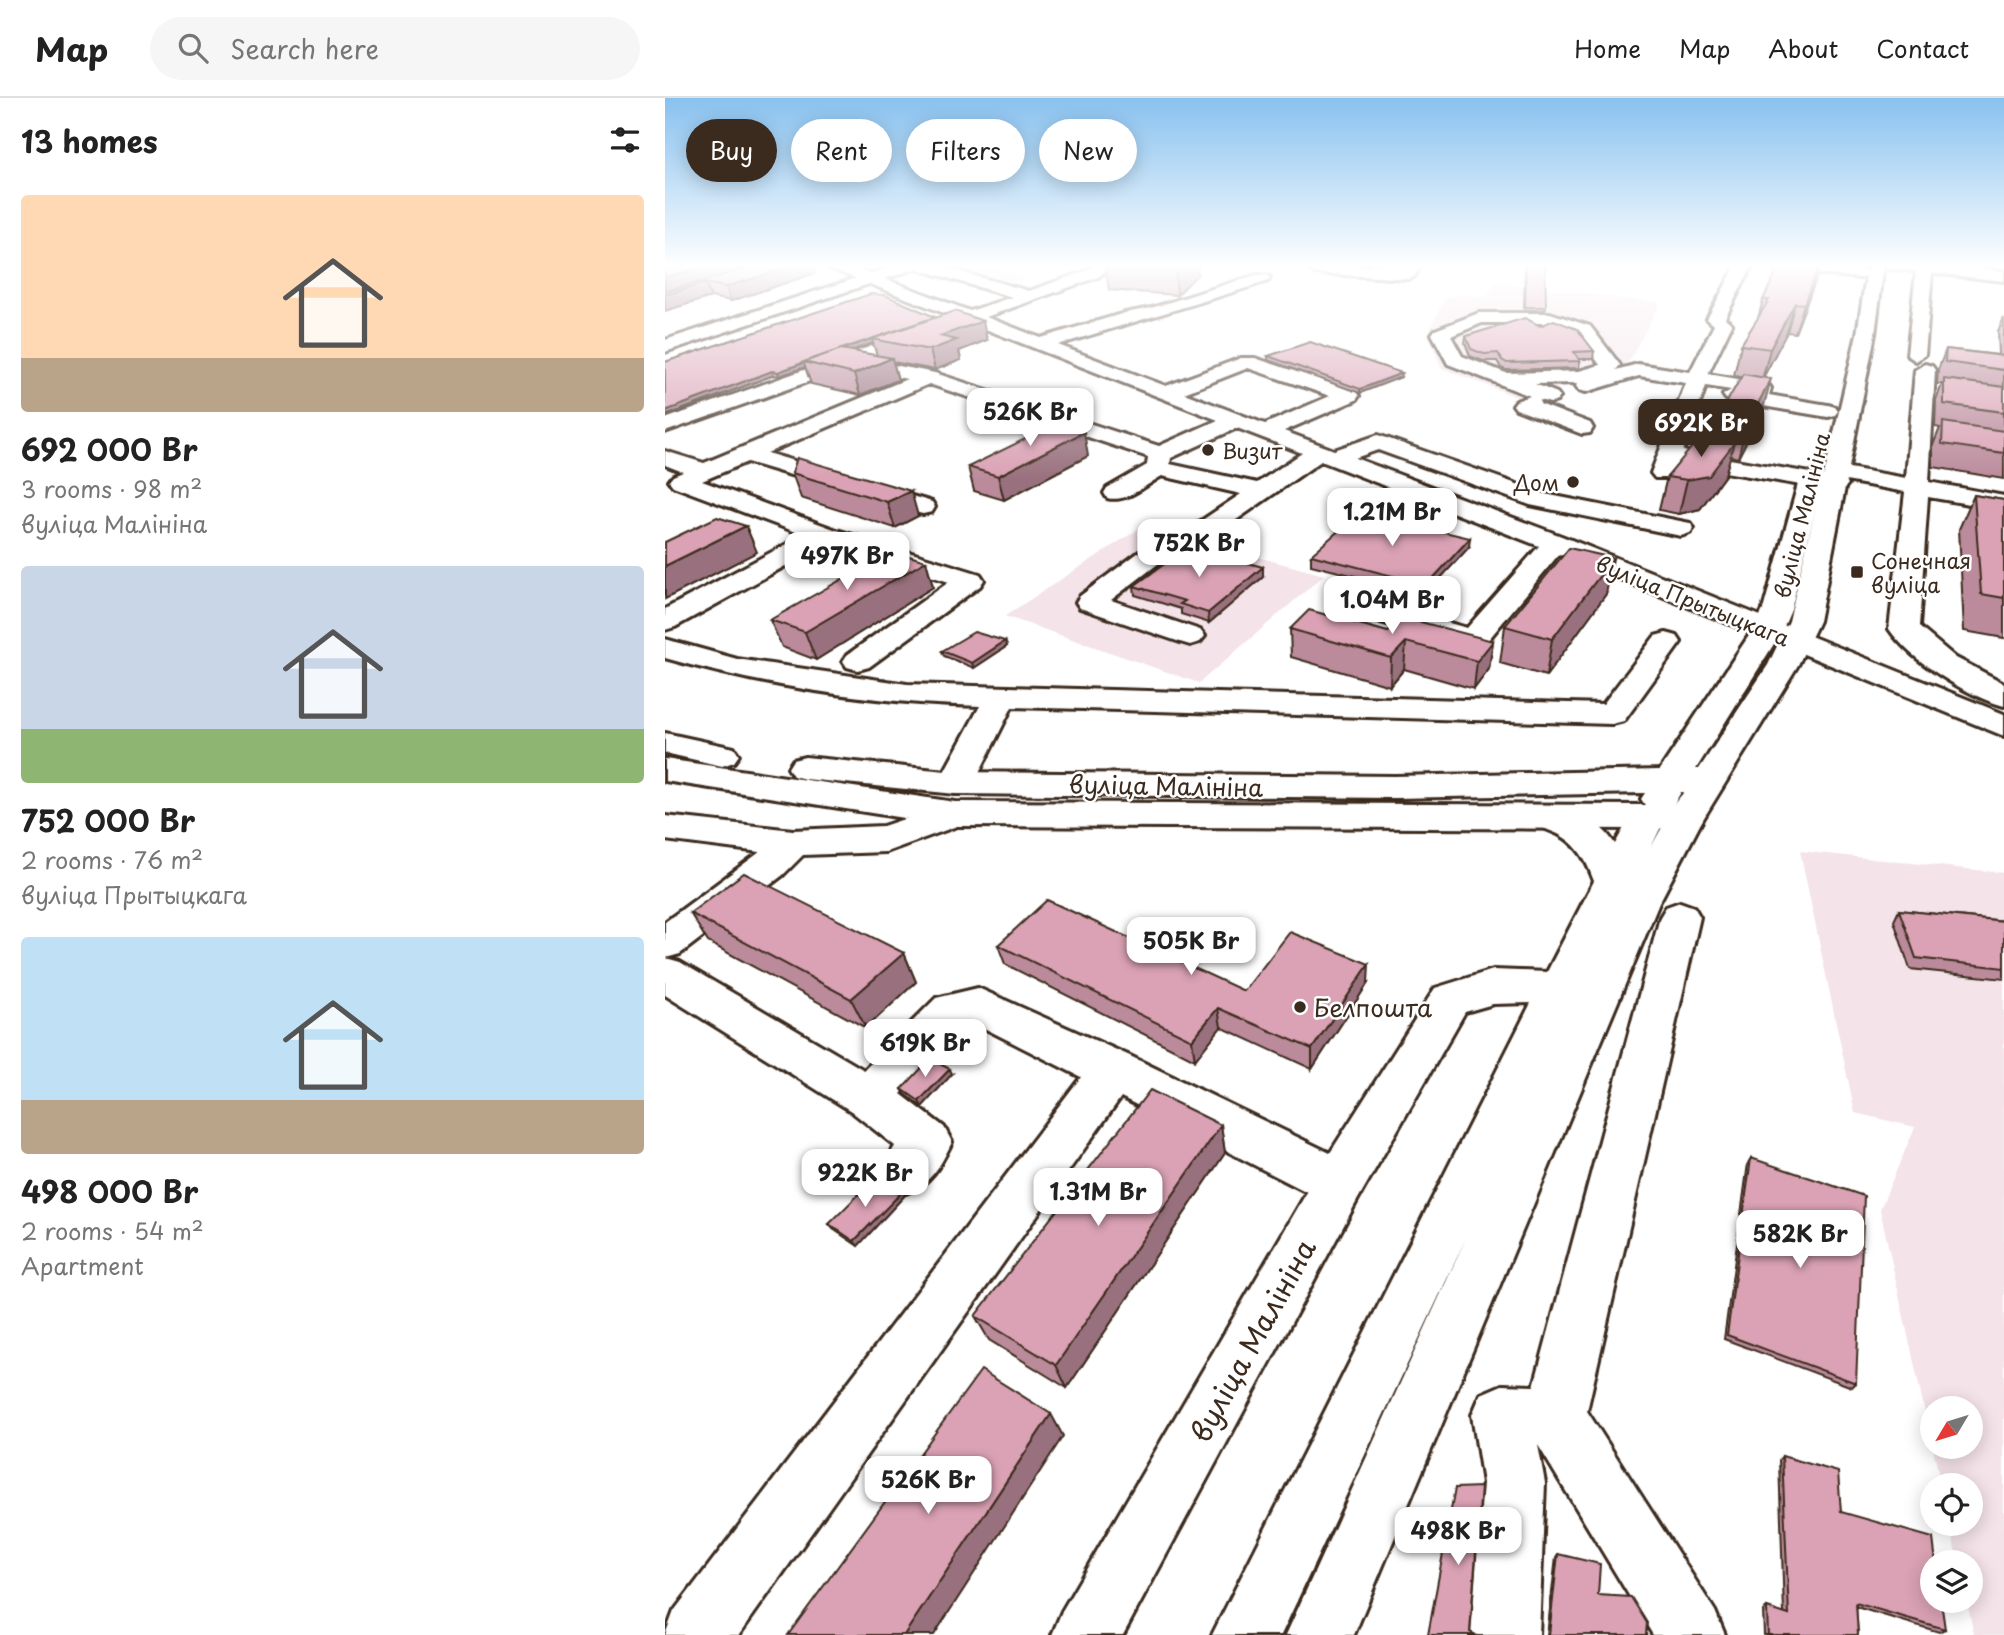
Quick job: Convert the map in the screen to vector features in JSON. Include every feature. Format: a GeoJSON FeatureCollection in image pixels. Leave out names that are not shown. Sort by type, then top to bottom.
{"type":"FeatureCollection","features":[{"type":"Feature","properties":{"kind":"main road"},"geometry":{"type":"LineString","coordinates":[[665,346],[697,336]]}},
{"type":"Feature","properties":{"kind":"main road"},"geometry":{"type":"LineString","coordinates":[[665,426],[920,336]]}},
{"type":"Feature","properties":{"kind":"main road","name":"вуліца Прытыцкага"},"geometry":{"type":"LineString","coordinates":[[1019,336],[1555,543],[1780,637],[2004,726]]}},
{"type":"Feature","properties":{"kind":"main road"},"geometry":{"type":"LineString","coordinates":[[1042,344],[1071,336]]}},
{"type":"Feature","properties":{"kind":"main road"},"geometry":{"type":"LineString","coordinates":[[1088,336],[1115,345]]}},
{"type":"Feature","properties":{"kind":"main road"},"geometry":{"type":"LineString","coordinates":[[1442,336],[1455,360],[1550,397]]}},
{"type":"Feature","properties":{"kind":"main road"},"geometry":{"type":"LineString","coordinates":[[1504,379],[1579,377],[1607,370],[1610,365],[1588,336]]}},
{"type":"Feature","properties":{"kind":"main road"},"geometry":{"type":"LineString","coordinates":[[1718,336],[1666,464],[1811,480],[1887,481],[1917,489],[2004,503]]}},
{"type":"Feature","properties":{"kind":"main road","name":"вуліца Малініна"},"geometry":{"type":"LineString","coordinates":[[1822,434],[1848,336]]}},
{"type":"Feature","properties":{"kind":"main road","name":"вуліца Малініна"},"geometry":{"type":"LineString","coordinates":[[1780,637],[1804,621],[1837,479],[1866,336]]}},
{"type":"Feature","properties":{"kind":"main road"},"geometry":{"type":"LineString","coordinates":[[1922,336],[1921,434],[1903,629],[1945,665],[2004,696]]}},
{"type":"Feature","properties":{"kind":"main road"},"geometry":{"type":"LineString","coordinates":[[847,362],[928,377],[1159,461],[1260,491]]}},
{"type":"Feature","properties":{"kind":"main road"},"geometry":{"type":"LineString","coordinates":[[1168,392],[1248,362],[1349,396],[1266,431]]}},
{"type":"Feature","properties":{"kind":"main road"},"geometry":{"type":"LineString","coordinates":[[1582,428],[1523,405],[1638,370],[1758,399],[1828,411]]}},
{"type":"Feature","properties":{"kind":"main road"},"geometry":{"type":"LineString","coordinates":[[1921,372],[1950,394]]}},
{"type":"Feature","properties":{"kind":"main road"},"geometry":{"type":"LineString","coordinates":[[665,498],[746,454],[928,377]]}},
{"type":"Feature","properties":{"kind":"main road"},"geometry":{"type":"LineString","coordinates":[[1197,379],[1232,392]]}},
{"type":"Feature","properties":{"kind":"main road"},"geometry":{"type":"LineString","coordinates":[[1276,409],[1298,417]]}},
{"type":"Feature","properties":{"kind":"main road"},"geometry":{"type":"LineString","coordinates":[[1116,493],[1159,461],[1237,420]]}},
{"type":"Feature","properties":{"kind":"main road"},"geometry":{"type":"LineString","coordinates":[[1921,434],[1944,437]]}},
{"type":"Feature","properties":{"kind":"main road"},"geometry":{"type":"LineString","coordinates":[[1190,636],[1090,602],[1171,541],[1184,544],[1260,491],[1327,454],[1378,442],[1539,500],[1681,528]]}},
{"type":"Feature","properties":{"kind":"main road"},"geometry":{"type":"LineString","coordinates":[[746,454],[923,507]]}},
{"type":"Feature","properties":{"kind":"main road","name":"вуліца Малініна"},"geometry":{"type":"LineString","coordinates":[[665,770],[1128,813],[1549,817],[1679,798],[1783,665],[1777,610],[1816,457]]}},
{"type":"Feature","properties":{"kind":"main road"},"geometry":{"type":"LineString","coordinates":[[665,458],[698,478],[825,534],[970,580],[858,661]]}},
{"type":"Feature","properties":{"kind":"main road"},"geometry":{"type":"LineString","coordinates":[[665,621],[825,534]]}},
{"type":"Feature","properties":{"kind":"main road"},"geometry":{"type":"LineString","coordinates":[[1366,609],[1473,639],[1555,543]]}},
{"type":"Feature","properties":{"kind":"main road"},"geometry":{"type":"LineString","coordinates":[[665,648],[734,668],[908,694],[1612,714],[1666,642]]}},
{"type":"Feature","properties":{"kind":"main road"},"geometry":{"type":"LineString","coordinates":[[956,799],[1001,697]]}},
{"type":"Feature","properties":{"kind":"main road","name":"вуліца Малініна"},"geometry":{"type":"LineString","coordinates":[[665,743],[956,799],[1395,787],[1679,798]]}},
{"type":"Feature","properties":{"kind":"main road"},"geometry":{"type":"LineString","coordinates":[[1320,1635],[1578,997],[1613,881],[1679,798]]}},
{"type":"Feature","properties":{"kind":"main road"},"geometry":{"type":"LineString","coordinates":[[1246,1635],[1578,997],[1639,903],[1679,798]]}},
{"type":"Feature","properties":{"kind":"main road","name":"вуліца Малініна"},"geometry":{"type":"LineString","coordinates":[[665,828],[793,843],[886,839],[956,799]]}},
{"type":"Feature","properties":{"kind":"main road"},"geometry":{"type":"LineString","coordinates":[[1549,817],[1575,825],[1593,838],[1604,856],[1613,881]]}},
{"type":"Feature","properties":{"kind":"main road"},"geometry":{"type":"LineString","coordinates":[[665,943],[769,866],[793,843]]}},
{"type":"Feature","properties":{"kind":"main road"},"geometry":{"type":"LineString","coordinates":[[1680,917],[1556,1416],[1692,1635]]}},
{"type":"Feature","properties":{"kind":"main road"},"geometry":{"type":"LineString","coordinates":[[665,974],[868,1097],[927,1142],[906,1170]]}},
{"type":"Feature","properties":{"kind":"main road","name":"вуліца Малініна"},"geometry":{"type":"LineString","coordinates":[[1086,1635],[1340,1183],[1450,1000],[1482,988],[1578,997]]}},
{"type":"Feature","properties":{"kind":"main road"},"geometry":{"type":"LineString","coordinates":[[868,1097],[952,1010],[978,1005],[1340,1183]]}},
{"type":"Feature","properties":{"kind":"main road"},"geometry":{"type":"LineString","coordinates":[[698,1635],[1114,1070]]}},
{"type":"Feature","properties":{"kind":"main road"},"geometry":{"type":"LineString","coordinates":[[1505,1635],[1514,1483],[1502,1415],[1556,1416]]}},
{"type":"Feature","properties":{"kind":"shaded area"},"geometry":{"type":"Polygon","coordinates":[[[1429,336],[1643,336],[1626,367],[1551,391],[1543,390],[1519,398],[1441,368],[1429,336]]]}},
{"type":"Feature","properties":{"kind":"shaded area"},"geometry":{"type":"Polygon","coordinates":[[[1143,526],[1324,575],[1199,683],[1005,616],[1143,526]]]}},
{"type":"Feature","properties":{"kind":"shaded area"},"geometry":{"type":"Polygon","coordinates":[[[1800,851],[2004,873],[2004,1635],[1974,1635],[1969,1613],[1983,1613],[1983,1550],[1955,1550],[1952,1536],[1983,1536],[1983,1473],[1938,1473],[1936,1460],[1983,1460],[1983,1396],[1921,1396],[1880,1209],[1915,1127],[1855,1113],[1800,851]]]}},
{"type":"Feature","properties":{"kind":"building"},"geometry":{"type":"Polygon","coordinates":[[[745,336],[880,336],[778,372],[772,371],[665,411],[665,362],[745,336]]]}},
{"type":"Feature","properties":{"kind":"building"},"geometry":{"type":"Polygon","coordinates":[[[882,336],[941,336],[957,340],[930,350],[872,339],[882,336]]]}},
{"type":"Feature","properties":{"kind":"building"},"geometry":{"type":"Polygon","coordinates":[[[1466,336],[1582,336],[1594,351],[1574,352],[1580,361],[1507,363],[1498,353],[1484,354],[1471,349],[1466,336]]]}},
{"type":"Feature","properties":{"kind":"building"},"geometry":{"type":"Polygon","coordinates":[[[1747,336],[1777,336],[1770,349],[1741,345],[1747,336]]]}},
{"type":"Feature","properties":{"kind":"building"},"geometry":{"type":"Polygon","coordinates":[[[1310,342],[1402,373],[1360,389],[1268,356],[1310,342]]]}},
{"type":"Feature","properties":{"kind":"building"},"geometry":{"type":"Polygon","coordinates":[[[841,349],[892,358],[854,374],[804,362],[841,349]]]}},
{"type":"Feature","properties":{"kind":"building"},"geometry":{"type":"Polygon","coordinates":[[[1946,349],[2004,356],[2004,370],[1945,362],[1946,349]]]}},
{"type":"Feature","properties":{"kind":"building"},"geometry":{"type":"Polygon","coordinates":[[[1743,374],[1771,379],[1746,426],[1716,421],[1743,374]]]}},
{"type":"Feature","properties":{"kind":"building"},"geometry":{"type":"Polygon","coordinates":[[[1944,379],[2004,387],[2004,412],[1944,404],[1944,379]]]}},
{"type":"Feature","properties":{"kind":"building"},"geometry":{"type":"Polygon","coordinates":[[[1074,415],[1084,432],[998,476],[968,467],[1074,415]]]}},
{"type":"Feature","properties":{"kind":"building"},"geometry":{"type":"Polygon","coordinates":[[[1943,422],[2004,431],[2004,453],[1942,444],[1943,422]]]}},
{"type":"Feature","properties":{"kind":"building"},"geometry":{"type":"Polygon","coordinates":[[[1700,437],[1734,443],[1709,476],[1687,480],[1667,477],[1700,437]]]}},
{"type":"Feature","properties":{"kind":"building"},"geometry":{"type":"Polygon","coordinates":[[[797,458],[911,491],[887,502],[792,473],[797,458]]]}},
{"type":"Feature","properties":{"kind":"building"},"geometry":{"type":"Polygon","coordinates":[[[1974,495],[2004,500],[2004,598],[1981,594],[1974,495]]]}},
{"type":"Feature","properties":{"kind":"building"},"geometry":{"type":"Polygon","coordinates":[[[1360,512],[1470,538],[1427,585],[1311,555],[1360,512]]]}},
{"type":"Feature","properties":{"kind":"building"},"geometry":{"type":"Polygon","coordinates":[[[717,517],[746,526],[665,566],[665,542],[717,517]]]}},
{"type":"Feature","properties":{"kind":"building"},"geometry":{"type":"Polygon","coordinates":[[[1188,547],[1263,567],[1208,613],[1180,604],[1185,601],[1134,586],[1188,547]]]}},
{"type":"Feature","properties":{"kind":"building"},"geometry":{"type":"Polygon","coordinates":[[[1569,548],[1613,558],[1552,639],[1505,626],[1569,548]]]}},
{"type":"Feature","properties":{"kind":"building"},"geometry":{"type":"Polygon","coordinates":[[[892,551],[926,561],[805,632],[770,620],[892,551]]]}},
{"type":"Feature","properties":{"kind":"building"},"geometry":{"type":"Polygon","coordinates":[[[1309,610],[1388,632],[1402,617],[1493,641],[1477,661],[1406,642],[1391,658],[1290,629],[1309,610]]]}},
{"type":"Feature","properties":{"kind":"building"},"geometry":{"type":"Polygon","coordinates":[[[974,632],[1005,641],[972,663],[942,651],[974,632]]]}},
{"type":"Feature","properties":{"kind":"building"},"geometry":{"type":"Polygon","coordinates":[[[744,873],[904,953],[851,999],[690,913],[744,873]]]}},
{"type":"Feature","properties":{"kind":"building"},"geometry":{"type":"Polygon","coordinates":[[[1047,900],[1244,991],[1290,932],[1369,964],[1312,1049],[1218,1008],[1192,1040],[998,945],[1047,900]]]}},
{"type":"Feature","properties":{"kind":"building"},"geometry":{"type":"Polygon","coordinates":[[[1899,910],[2004,921],[2004,968],[1916,958],[1899,910]]]}},
{"type":"Feature","properties":{"kind":"building"},"geometry":{"type":"Polygon","coordinates":[[[930,1059],[950,1069],[919,1101],[902,1089],[930,1059]]]}},
{"type":"Feature","properties":{"kind":"building"},"geometry":{"type":"Polygon","coordinates":[[[1150,1090],[1221,1125],[1056,1365],[975,1316],[1150,1090]]]}},
{"type":"Feature","properties":{"kind":"building"},"geometry":{"type":"Polygon","coordinates":[[[1751,1158],[1864,1196],[1856,1383],[1727,1335],[1751,1158]]]}},
{"type":"Feature","properties":{"kind":"building"},"geometry":{"type":"Polygon","coordinates":[[[879,1174],[884,1184],[903,1191],[854,1241],[829,1224],[879,1174]]]}},
{"type":"Feature","properties":{"kind":"building"},"geometry":{"type":"Polygon","coordinates":[[[981,1370],[1051,1414],[904,1635],[788,1635],[981,1370]]]}},
{"type":"Feature","properties":{"kind":"building"},"geometry":{"type":"Polygon","coordinates":[[[1782,1456],[1838,1472],[1841,1512],[1933,1538],[1934,1550],[1920,1550],[1920,1613],[1943,1613],[1945,1629],[1856,1603],[1858,1635],[1768,1635],[1767,1608],[1789,1615],[1782,1456]]]}},
{"type":"Feature","properties":{"kind":"building"},"geometry":{"type":"Polygon","coordinates":[[[1481,1487],[1470,1632],[1476,1635],[1428,1635],[1455,1488],[1481,1487]]]}},
{"type":"Feature","properties":{"kind":"building"},"geometry":{"type":"Polygon","coordinates":[[[1558,1554],[1600,1564],[1598,1595],[1631,1597],[1647,1623],[1646,1635],[1549,1635],[1558,1554]]]}},
{"type":"Feature","properties":{"kind":"place","name":"Визит"},"geometry":{"type":"Point","coordinates":[1208,450]}},
{"type":"Feature","properties":{"kind":"place","name":"Дом"},"geometry":{"type":"Point","coordinates":[1573,482]}},
{"type":"Feature","properties":{"kind":"place","name":"Сонечная вуліца"},"geometry":{"type":"Point","coordinates":[1857,572]}},
{"type":"Feature","properties":{"kind":"place","name":"Белпошта"},"geometry":{"type":"Point","coordinates":[1300,1007]}}]}
